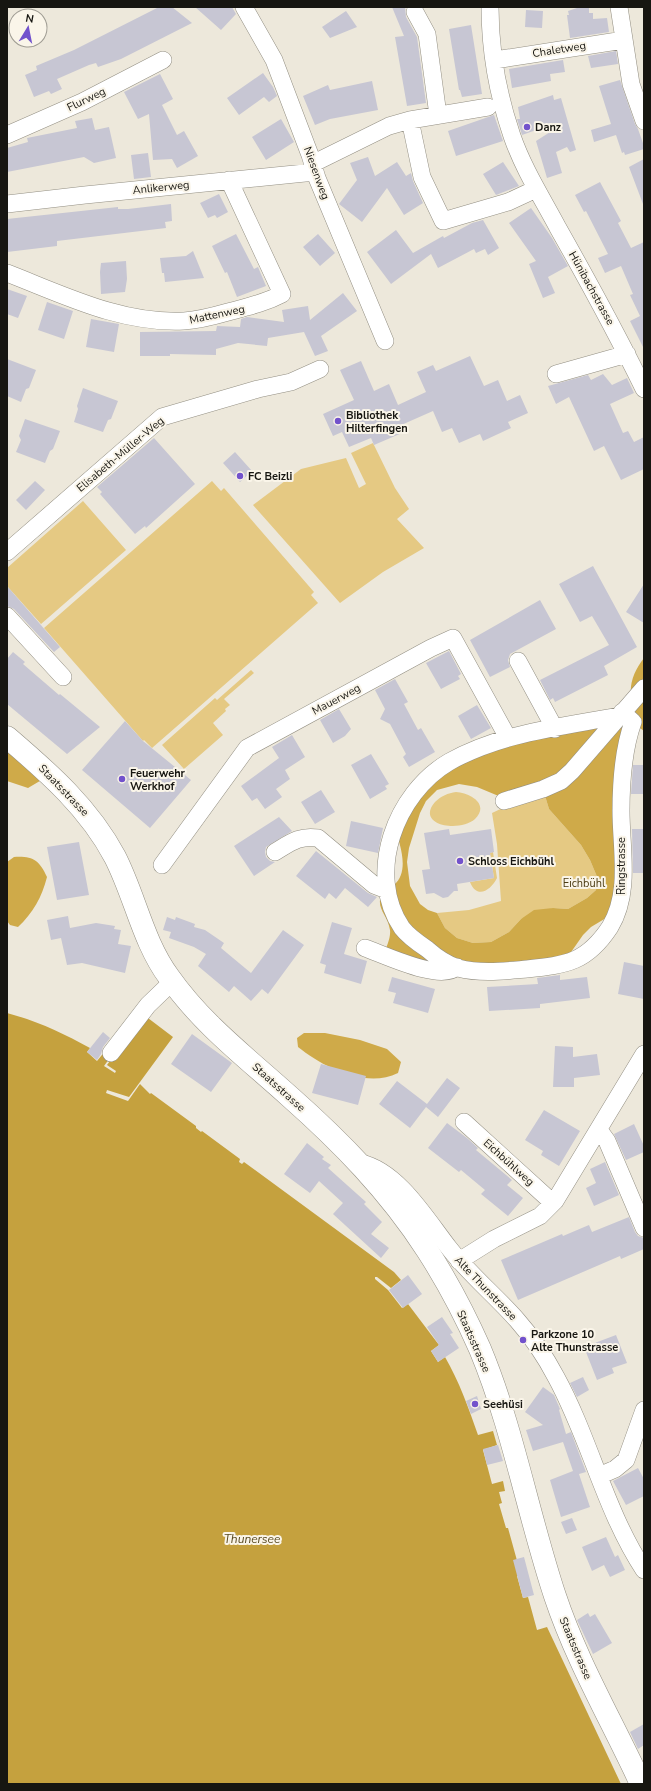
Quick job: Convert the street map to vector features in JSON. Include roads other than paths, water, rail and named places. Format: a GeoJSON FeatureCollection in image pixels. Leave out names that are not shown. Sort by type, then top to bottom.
{"type":"FeatureCollection","features":[{"type":"Feature","properties":{"kind":"main road","name":"Staatsstrasse"},"geometry":{"type":"LineString","coordinates":[[7,736],[67,791],[95,824],[116,860],[150,944],[164,970],[198,1014],[292,1098],[359,1162],[403,1216],[427,1250],[454,1297],[480,1349],[497,1396],[540,1548],[563,1620],[585,1673],[641,1784]]}},
{"type":"Feature","properties":{"kind":"street","name":"Niesenweg"},"geometry":{"type":"LineString","coordinates":[[244,7],[274,60],[314,168],[385,341]]}},
{"type":"Feature","properties":{"kind":"street","name":"Hünibachstrasse"},"geometry":{"type":"LineString","coordinates":[[490,7],[495,60],[502,100],[518,153],[536,189],[627,354],[644,389]]}},
{"type":"Feature","properties":{"kind":"street"},"geometry":{"type":"LineString","coordinates":[[619,7],[631,84],[644,121]]}},
{"type":"Feature","properties":{"kind":"street"},"geometry":{"type":"LineString","coordinates":[[415,12],[427,34],[438,115]]}},
{"type":"Feature","properties":{"kind":"street","name":"Chaletweg"},"geometry":{"type":"LineString","coordinates":[[495,60],[624,40]]}},
{"type":"Feature","properties":{"kind":"street","name":"Flurweg"},"geometry":{"type":"LineString","coordinates":[[7,135],[82,102],[163,60]]}},
{"type":"Feature","properties":{"kind":"street","name":"Anlikerweg"},"geometry":{"type":"LineString","coordinates":[[7,204],[229,180],[314,168],[389,126],[410,120],[488,107]]}},
{"type":"Feature","properties":{"kind":"street"},"geometry":{"type":"LineString","coordinates":[[410,120],[422,177],[443,221],[508,202],[536,189]]}},
{"type":"Feature","properties":{"kind":"street","name":"Mattenweg"},"geometry":{"type":"LineString","coordinates":[[7,273],[108,312],[142,319],[183,321],[198,320],[269,301],[282,294],[229,180]]}},
{"type":"Feature","properties":{"kind":"street"},"geometry":{"type":"LineString","coordinates":[[556,374],[627,354]]}},
{"type":"Feature","properties":{"kind":"street","name":"Elisabeth-Müller-Weg"},"geometry":{"type":"LineString","coordinates":[[7,552],[162,417],[258,389],[290,382],[320,369]]}},
{"type":"Feature","properties":{"kind":"street"},"geometry":{"type":"LineString","coordinates":[[7,616],[63,677]]}},
{"type":"Feature","properties":{"kind":"street","name":"Mauerweg"},"geometry":{"type":"LineString","coordinates":[[162,865],[247,748],[453,638],[508,738]]}},
{"type":"Feature","properties":{"kind":"street"},"geometry":{"type":"LineString","coordinates":[[518,661],[555,729]]}},
{"type":"Feature","properties":{"kind":"street","name":"Ringstrasse"},"geometry":{"type":"LineString","coordinates":[[629,720],[555,729],[496,741],[450,762],[435,771],[410,798],[393,833],[389,845],[386,872],[387,890],[392,908],[403,928],[409,935],[437,957],[457,967],[482,972],[499,972],[560,965],[588,953],[602,938],[616,915],[623,894],[622,792],[624,756],[629,720],[644,688]]}},
{"type":"Feature","properties":{"kind":"street","name":"Ringstrasse"},"geometry":{"type":"LineString","coordinates":[[504,801],[543,789],[561,781],[629,720]]}},
{"type":"Feature","properties":{"kind":"street"},"geometry":{"type":"LineString","coordinates":[[275,852],[298,839],[308,836],[318,838],[374,885],[387,890]]}},
{"type":"Feature","properties":{"kind":"street","name":"Ringstrasse"},"geometry":{"type":"LineString","coordinates":[[365,948],[435,972],[448,972],[457,967]]}},
{"type":"Feature","properties":{"kind":"street"},"geometry":{"type":"LineString","coordinates":[[111,1053],[148,1005],[172,982]]}},
{"type":"Feature","properties":{"kind":"street"},"geometry":{"type":"LineString","coordinates":[[459,1261],[494,1239],[540,1216],[553,1203],[561,1194],[644,1054]]}},
{"type":"Feature","properties":{"kind":"street","name":"Eichbühlweg"},"geometry":{"type":"LineString","coordinates":[[464,1122],[553,1203]]}},
{"type":"Feature","properties":{"kind":"street"},"geometry":{"type":"LineString","coordinates":[[599,1130],[607,1140],[644,1228]]}},
{"type":"Feature","properties":{"kind":"street","name":"Alte Thunstrasse"},"geometry":{"type":"LineString","coordinates":[[359,1162],[376,1167],[403,1191],[459,1261],[517,1320],[528,1334],[562,1389],[578,1423],[620,1528],[644,1570]]}},
{"type":"Feature","properties":{"kind":"street"},"geometry":{"type":"LineString","coordinates":[[599,1476],[615,1469],[626,1460],[644,1410]]}},
{"type":"Feature","properties":{"kind":"water","name":"Thunersee"},"geometry":{"type":"Polygon","coordinates":[[[7,1013],[60,1032],[90,1048],[87,1052],[97,1061],[106,1050],[112,1055],[104,1066],[115,1073],[116,1071],[107,1065],[144,1015],[173,1037],[129,1097],[107,1090],[106,1093],[128,1101],[140,1084],[150,1094],[151,1093],[196,1126],[196,1128],[201,1132],[202,1131],[240,1159],[239,1162],[242,1164],[244,1162],[394,1272],[401,1280],[391,1288],[375,1277],[375,1279],[388,1290],[402,1308],[408,1304],[439,1345],[431,1351],[438,1362],[445,1357],[459,1385],[478,1435],[493,1431],[497,1445],[483,1450],[492,1484],[503,1481],[505,1491],[499,1492],[502,1503],[499,1504],[506,1528],[508,1528],[521,1575],[517,1576],[523,1598],[528,1597],[537,1630],[547,1627],[621,1784],[7,1784],[7,1013]]]}},
{"type":"Feature","properties":{"kind":"place","name":"Danz"},"geometry":{"type":"Point","coordinates":[527,127]}},
{"type":"Feature","properties":{"kind":"place","name":"Bibliothek Hilterfingen"},"geometry":{"type":"Point","coordinates":[338,421]}},
{"type":"Feature","properties":{"kind":"place","name":"FC Beizli"},"geometry":{"type":"Point","coordinates":[240,476]}},
{"type":"Feature","properties":{"kind":"place","name":"Feuerwehr Werkhof"},"geometry":{"type":"Point","coordinates":[122,779]}},
{"type":"Feature","properties":{"kind":"place","name":"Schloss Eichbühl"},"geometry":{"type":"Point","coordinates":[460,861]}},
{"type":"Feature","properties":{"kind":"place","name":"Parkzone 10 Alte Thunstrasse"},"geometry":{"type":"Point","coordinates":[523,1340]}},
{"type":"Feature","properties":{"kind":"place","name":"Seehüsi"},"geometry":{"type":"Point","coordinates":[475,1404]}},
{"type":"Feature","properties":{"kind":"park label","name":"Eichbühl"},"geometry":{"type":"Point","coordinates":[584,883]}}]}
